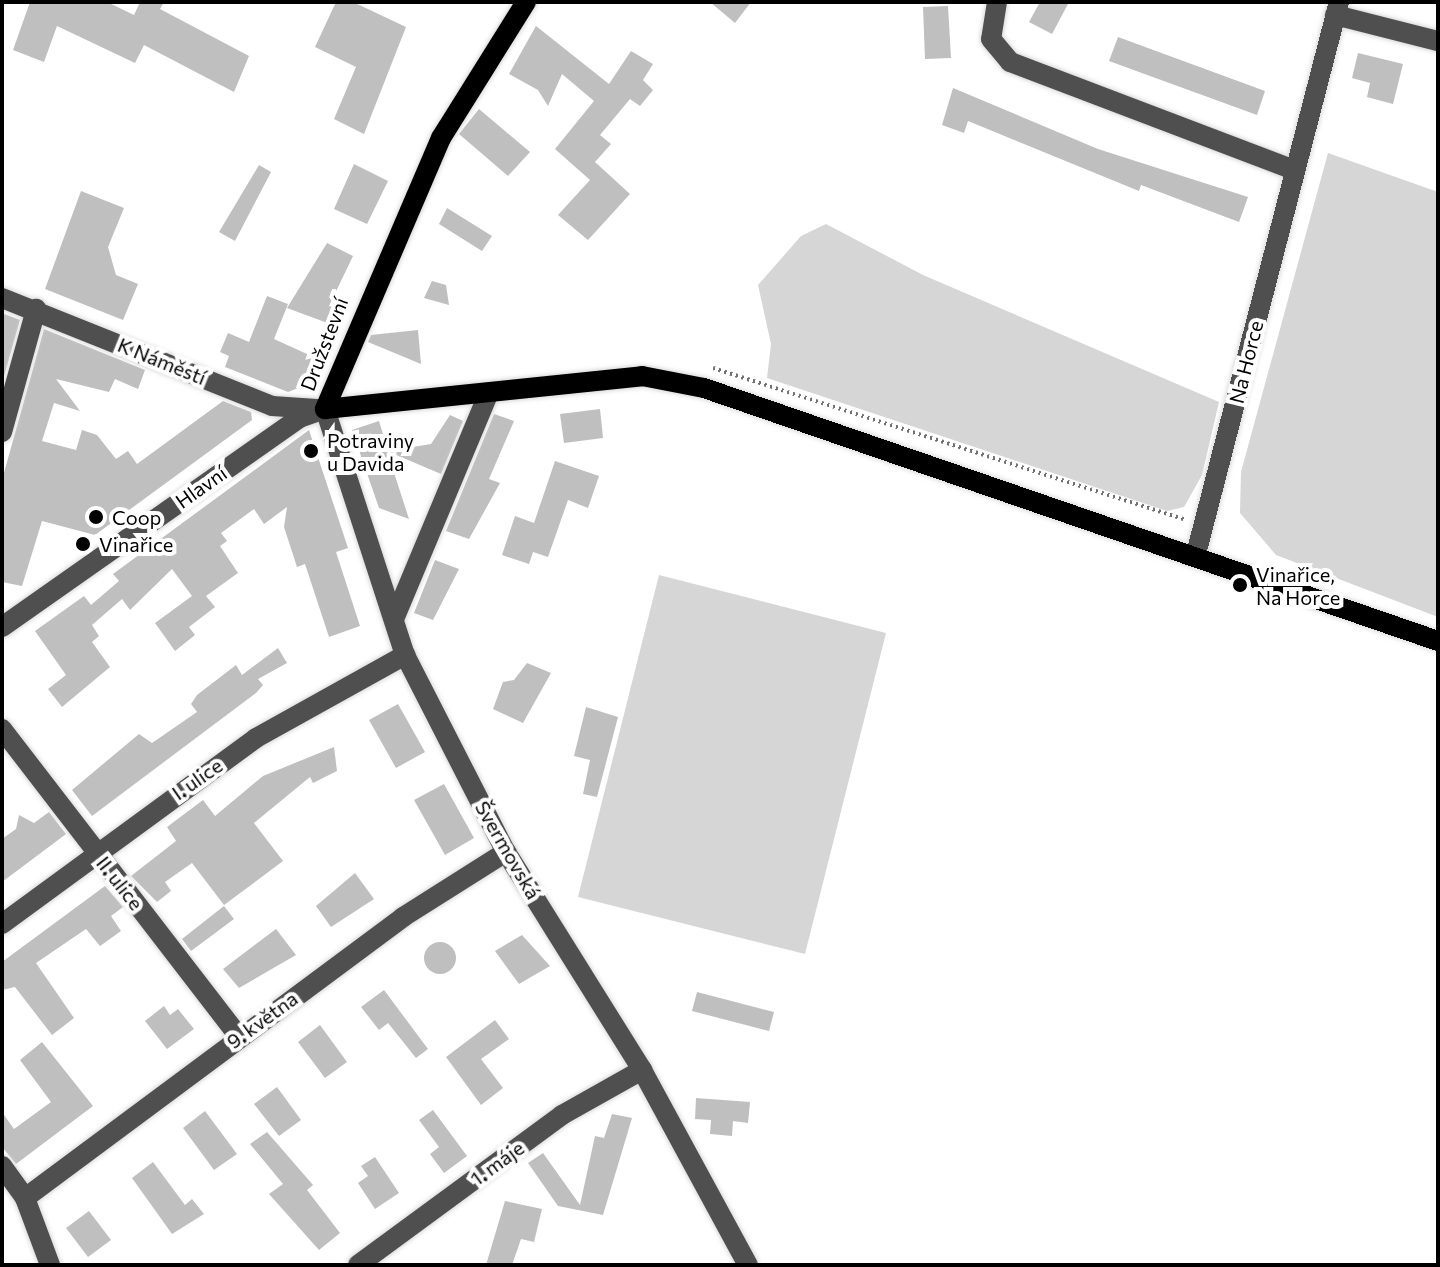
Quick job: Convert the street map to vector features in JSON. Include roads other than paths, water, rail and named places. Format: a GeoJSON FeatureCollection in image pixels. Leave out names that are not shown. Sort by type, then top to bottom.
{"type":"FeatureCollection","features":[{"type":"Feature","properties":{"kind":"main road","name":"Družstevní"},"geometry":{"type":"LineString","coordinates":[[526,2],[441,138],[325,409],[487,397],[642,376],[704,388],[1196,554],[1438,641]]}},
{"type":"Feature","properties":{"kind":"street"},"geometry":{"type":"LineString","coordinates":[[997,2],[991,39],[1010,62],[1295,170]]}},
{"type":"Feature","properties":{"kind":"street"},"geometry":{"type":"LineString","coordinates":[[1337,8],[1438,41]]}},
{"type":"Feature","properties":{"kind":"street","name":"Na Horce"},"geometry":{"type":"LineString","coordinates":[[1196,554],[1206,526],[1337,8]]}},
{"type":"Feature","properties":{"kind":"street","name":"K Náměstí"},"geometry":{"type":"LineString","coordinates":[[2,298],[36,309],[272,406],[325,409]]}},
{"type":"Feature","properties":{"kind":"street"},"geometry":{"type":"LineString","coordinates":[[2,432],[36,309]]}},
{"type":"Feature","properties":{"kind":"street"},"geometry":{"type":"LineString","coordinates":[[395,617],[487,397]]}},
{"type":"Feature","properties":{"kind":"street","name":"Švermovská"},"geometry":{"type":"LineString","coordinates":[[325,409],[405,655],[506,852],[642,1070],[748,1265]]}},
{"type":"Feature","properties":{"kind":"street","name":"Hlavní"},"geometry":{"type":"LineString","coordinates":[[2,627],[299,418],[325,409]]}},
{"type":"Feature","properties":{"kind":"street","name":"I. ulice"},"geometry":{"type":"LineString","coordinates":[[2,924],[95,850],[256,738],[405,655]]}},
{"type":"Feature","properties":{"kind":"street","name":"II. ulice"},"geometry":{"type":"LineString","coordinates":[[2,729],[238,1036]]}},
{"type":"Feature","properties":{"kind":"street","name":"9. května"},"geometry":{"type":"LineString","coordinates":[[25,1198],[238,1036],[506,852]]}},
{"type":"Feature","properties":{"kind":"street","name":"1. máje"},"geometry":{"type":"LineString","coordinates":[[358,1265],[562,1115],[642,1070]]}},
{"type":"Feature","properties":{"kind":"street"},"geometry":{"type":"LineString","coordinates":[[2,1166],[25,1198],[50,1265]]}},
{"type":"Feature","properties":{"kind":"place","name":"Potraviny u Davida"},"geometry":{"type":"Point","coordinates":[311,451]}},
{"type":"Feature","properties":{"kind":"place","name":"Coop"},"geometry":{"type":"Point","coordinates":[96,517]}},
{"type":"Feature","properties":{"kind":"place","name":"Vinařice"},"geometry":{"type":"Point","coordinates":[83,544]}},
{"type":"Feature","properties":{"kind":"place","name":"Vinařice, Na Horce"},"geometry":{"type":"Point","coordinates":[1240,585]}}]}
